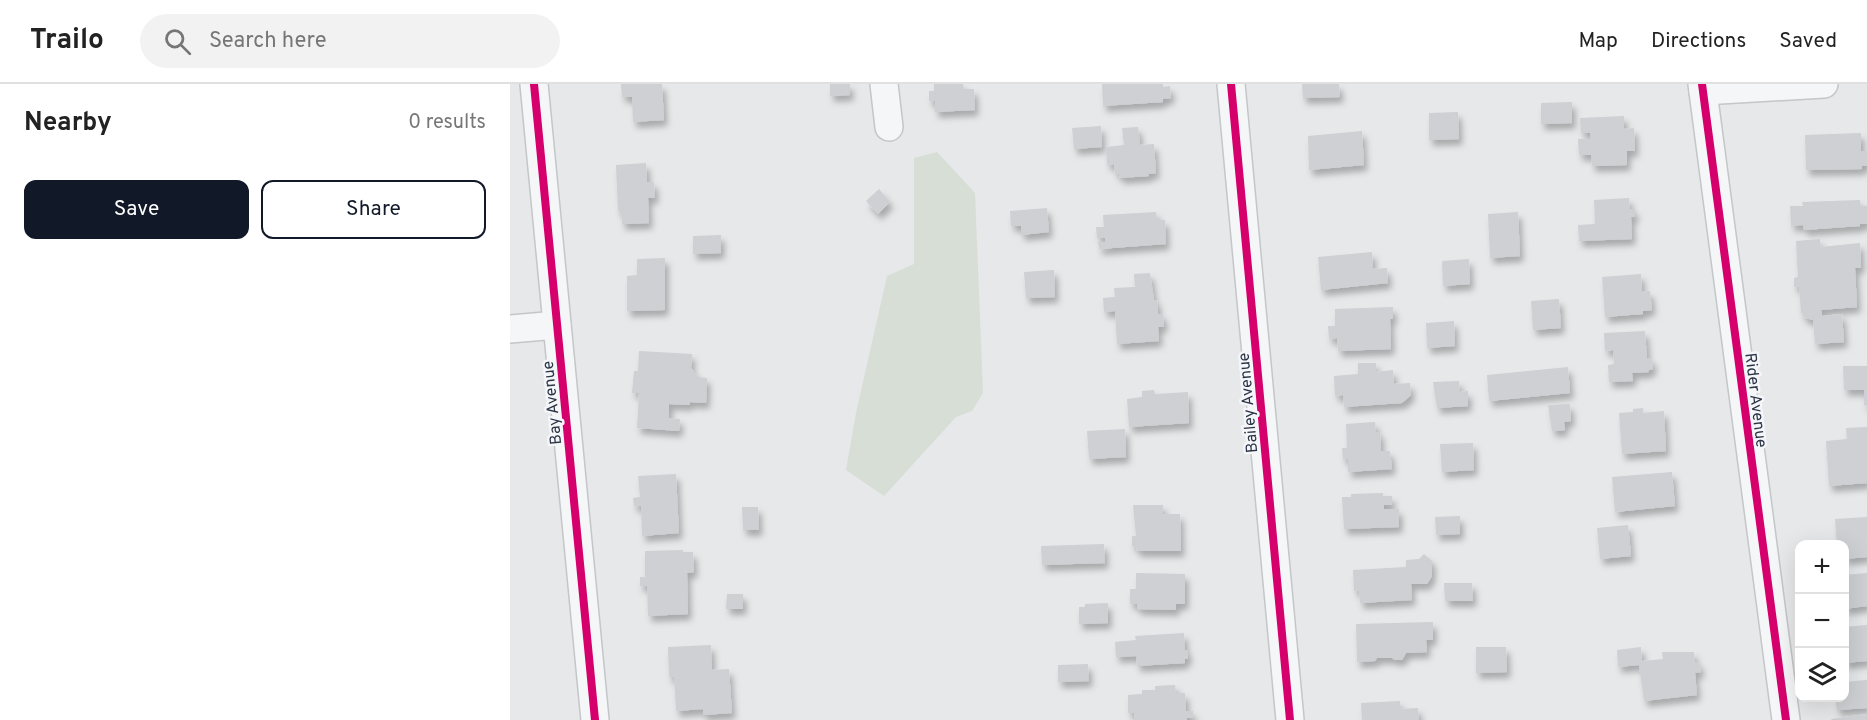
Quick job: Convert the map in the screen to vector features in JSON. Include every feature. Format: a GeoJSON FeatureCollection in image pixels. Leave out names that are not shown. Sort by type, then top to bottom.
{"type":"FeatureCollection","features":[{"type":"Feature","properties":{"kind":"street","name":"Bay Avenue"},"geometry":{"type":"LineString","coordinates":[[534,84],[595,720]]}},
{"type":"Feature","properties":{"kind":"street"},"geometry":{"type":"LineString","coordinates":[[885,84],[889,127]]}},
{"type":"Feature","properties":{"kind":"street","name":"Bailey Avenue"},"geometry":{"type":"LineString","coordinates":[[1231,84],[1290,720]]}},
{"type":"Feature","properties":{"kind":"street"},"geometry":{"type":"LineString","coordinates":[[1702,88],[1824,84]]}},
{"type":"Feature","properties":{"kind":"street","name":"Rider Avenue"},"geometry":{"type":"LineString","coordinates":[[1702,88],[1786,720]]}},
{"type":"Feature","properties":{"kind":"street"},"geometry":{"type":"LineString","coordinates":[[510,329],[557,325]]}},
{"type":"Feature","properties":{"kind":"shaded area"},"geometry":{"type":"Polygon","coordinates":[[[937,152],[975,193],[983,393],[972,411],[956,417],[884,496],[846,470],[856,413],[887,276],[914,264],[914,158],[937,152]]]}},
{"type":"Feature","properties":{"kind":"building"},"geometry":{"type":"Polygon","coordinates":[[[621,84],[662,84],[664,120],[633,122],[632,97],[622,97],[621,84]]]}},
{"type":"Feature","properties":{"kind":"building"},"geometry":{"type":"Polygon","coordinates":[[[830,84],[850,84],[850,95],[830,96],[830,84]]]}},
{"type":"Feature","properties":{"kind":"building"},"geometry":{"type":"Polygon","coordinates":[[[934,84],[963,84],[964,89],[974,89],[975,110],[935,112],[935,101],[929,101],[929,91],[934,91],[934,84]]]}},
{"type":"Feature","properties":{"kind":"building"},"geometry":{"type":"Polygon","coordinates":[[[1102,84],[1163,84],[1163,87],[1170,86],[1171,98],[1163,99],[1163,102],[1103,106],[1102,84]]]}},
{"type":"Feature","properties":{"kind":"building"},"geometry":{"type":"Polygon","coordinates":[[[1302,84],[1339,84],[1340,97],[1303,98],[1302,84]]]}},
{"type":"Feature","properties":{"kind":"building"},"geometry":{"type":"Polygon","coordinates":[[[1572,102],[1572,123],[1541,124],[1541,103],[1572,102]]]}},
{"type":"Feature","properties":{"kind":"building"},"geometry":{"type":"Polygon","coordinates":[[[1458,112],[1459,139],[1429,140],[1429,113],[1458,112]]]}},
{"type":"Feature","properties":{"kind":"building"},"geometry":{"type":"Polygon","coordinates":[[[1624,116],[1624,129],[1634,128],[1635,151],[1627,151],[1627,165],[1592,166],[1591,155],[1579,155],[1578,139],[1591,139],[1590,133],[1581,133],[1580,118],[1624,116]]]}},
{"type":"Feature","properties":{"kind":"building"},"geometry":{"type":"Polygon","coordinates":[[[1101,126],[1102,147],[1074,149],[1072,128],[1101,126]]]}},
{"type":"Feature","properties":{"kind":"building"},"geometry":{"type":"Polygon","coordinates":[[[1138,127],[1140,145],[1154,144],[1156,173],[1148,174],[1149,176],[1120,178],[1119,173],[1115,174],[1114,164],[1107,165],[1106,147],[1124,145],[1122,128],[1138,127]]]}},
{"type":"Feature","properties":{"kind":"building"},"geometry":{"type":"Polygon","coordinates":[[[1362,131],[1364,165],[1309,170],[1308,136],[1362,131]]]}},
{"type":"Feature","properties":{"kind":"building"},"geometry":{"type":"Polygon","coordinates":[[[1861,133],[1861,151],[1867,151],[1867,166],[1862,166],[1862,169],[1806,170],[1805,135],[1861,133]]]}},
{"type":"Feature","properties":{"kind":"building"},"geometry":{"type":"Polygon","coordinates":[[[646,163],[647,182],[654,182],[655,198],[648,198],[649,223],[622,224],[621,211],[618,211],[616,165],[646,163]]]}},
{"type":"Feature","properties":{"kind":"building"},"geometry":{"type":"Polygon","coordinates":[[[879,189],[890,202],[878,214],[866,201],[879,189]]]}},
{"type":"Feature","properties":{"kind":"building"},"geometry":{"type":"Polygon","coordinates":[[[1629,198],[1630,210],[1635,209],[1635,217],[1631,217],[1632,239],[1579,241],[1578,225],[1595,224],[1594,200],[1629,198]]]}},
{"type":"Feature","properties":{"kind":"building"},"geometry":{"type":"Polygon","coordinates":[[[1860,200],[1860,206],[1867,206],[1867,224],[1804,230],[1803,225],[1791,226],[1790,206],[1803,206],[1802,202],[1860,200]]]}},
{"type":"Feature","properties":{"kind":"building"},"geometry":{"type":"Polygon","coordinates":[[[1047,208],[1049,232],[1021,235],[1021,226],[1011,226],[1010,211],[1047,208]]]}},
{"type":"Feature","properties":{"kind":"building"},"geometry":{"type":"Polygon","coordinates":[[[1156,212],[1157,220],[1165,220],[1166,244],[1099,249],[1098,242],[1105,242],[1105,238],[1097,238],[1096,227],[1104,227],[1103,215],[1156,212]]]}},
{"type":"Feature","properties":{"kind":"building"},"geometry":{"type":"Polygon","coordinates":[[[1518,212],[1520,256],[1490,258],[1488,214],[1518,212]]]}},
{"type":"Feature","properties":{"kind":"building"},"geometry":{"type":"Polygon","coordinates":[[[721,235],[721,253],[693,254],[693,236],[721,235]]]}},
{"type":"Feature","properties":{"kind":"building"},"geometry":{"type":"Polygon","coordinates":[[[1820,239],[1820,247],[1860,243],[1861,268],[1855,268],[1857,307],[1821,310],[1822,316],[1842,314],[1844,342],[1815,344],[1813,320],[1805,318],[1801,312],[1799,287],[1794,287],[1794,278],[1798,277],[1796,241],[1820,239]]]}},
{"type":"Feature","properties":{"kind":"building"},"geometry":{"type":"Polygon","coordinates":[[[1372,252],[1373,269],[1387,268],[1388,283],[1321,290],[1318,257],[1372,252]]]}},
{"type":"Feature","properties":{"kind":"building"},"geometry":{"type":"Polygon","coordinates":[[[665,258],[665,310],[627,311],[627,276],[637,275],[637,259],[665,258]]]}},
{"type":"Feature","properties":{"kind":"building"},"geometry":{"type":"Polygon","coordinates":[[[1469,259],[1470,284],[1443,286],[1442,261],[1469,259]]]}},
{"type":"Feature","properties":{"kind":"building"},"geometry":{"type":"Polygon","coordinates":[[[1054,270],[1055,297],[1026,298],[1024,272],[1054,270]]]}},
{"type":"Feature","properties":{"kind":"building"},"geometry":{"type":"Polygon","coordinates":[[[1150,273],[1158,314],[1163,314],[1164,327],[1158,327],[1159,341],[1117,344],[1115,311],[1104,312],[1103,298],[1115,297],[1114,288],[1135,287],[1134,274],[1150,273]]]}},
{"type":"Feature","properties":{"kind":"building"},"geometry":{"type":"Polygon","coordinates":[[[1641,274],[1642,292],[1650,291],[1652,310],[1643,311],[1643,314],[1605,317],[1602,277],[1641,274]]]}},
{"type":"Feature","properties":{"kind":"building"},"geometry":{"type":"Polygon","coordinates":[[[1559,299],[1561,328],[1533,330],[1531,301],[1559,299]]]}},
{"type":"Feature","properties":{"kind":"building"},"geometry":{"type":"Polygon","coordinates":[[[1393,307],[1393,319],[1390,319],[1391,349],[1338,351],[1337,338],[1329,339],[1328,326],[1335,326],[1335,309],[1393,307]]]}},
{"type":"Feature","properties":{"kind":"building"},"geometry":{"type":"Polygon","coordinates":[[[1454,321],[1455,346],[1427,348],[1426,323],[1454,321]]]}},
{"type":"Feature","properties":{"kind":"building"},"geometry":{"type":"Polygon","coordinates":[[[1645,331],[1647,359],[1652,358],[1653,369],[1649,372],[1632,373],[1633,381],[1609,382],[1608,365],[1614,364],[1613,350],[1605,351],[1604,333],[1645,331]]]}},
{"type":"Feature","properties":{"kind":"building"},"geometry":{"type":"Polygon","coordinates":[[[639,351],[692,354],[691,368],[698,377],[707,378],[706,403],[669,404],[669,418],[680,419],[679,431],[637,428],[639,393],[632,393],[634,371],[638,371],[639,351]]]}},
{"type":"Feature","properties":{"kind":"building"},"geometry":{"type":"Polygon","coordinates":[[[1358,363],[1376,363],[1376,372],[1393,370],[1394,384],[1410,383],[1411,395],[1402,403],[1344,407],[1343,395],[1335,396],[1334,376],[1358,374],[1358,363]]]}},
{"type":"Feature","properties":{"kind":"building"},"geometry":{"type":"Polygon","coordinates":[[[1843,366],[1867,366],[1867,405],[1864,405],[1864,390],[1844,390],[1843,366]]]}},
{"type":"Feature","properties":{"kind":"building"},"geometry":{"type":"Polygon","coordinates":[[[1568,367],[1570,393],[1489,401],[1487,375],[1568,367]]]}},
{"type":"Feature","properties":{"kind":"building"},"geometry":{"type":"Polygon","coordinates":[[[1459,381],[1460,392],[1468,391],[1468,406],[1437,408],[1433,382],[1459,381]]]}},
{"type":"Feature","properties":{"kind":"building"},"geometry":{"type":"Polygon","coordinates":[[[1154,390],[1155,394],[1188,392],[1189,423],[1129,427],[1127,399],[1142,397],[1142,391],[1154,390]]]}},
{"type":"Feature","properties":{"kind":"building"},"geometry":{"type":"Polygon","coordinates":[[[1570,404],[1571,421],[1564,422],[1565,430],[1552,431],[1548,405],[1570,404]]]}},
{"type":"Feature","properties":{"kind":"building"},"geometry":{"type":"Polygon","coordinates":[[[1643,408],[1643,413],[1664,411],[1666,451],[1622,454],[1619,413],[1633,412],[1633,409],[1643,408]]]}},
{"type":"Feature","properties":{"kind":"building"},"geometry":{"type":"Polygon","coordinates":[[[1375,422],[1376,432],[1380,432],[1381,451],[1390,451],[1392,469],[1348,472],[1348,459],[1343,459],[1342,448],[1347,448],[1346,424],[1375,422]]]}},
{"type":"Feature","properties":{"kind":"building"},"geometry":{"type":"Polygon","coordinates":[[[1867,427],[1867,483],[1829,486],[1826,441],[1847,439],[1846,428],[1867,427]]]}},
{"type":"Feature","properties":{"kind":"building"},"geometry":{"type":"Polygon","coordinates":[[[1125,429],[1126,457],[1089,459],[1087,431],[1125,429]]]}},
{"type":"Feature","properties":{"kind":"building"},"geometry":{"type":"Polygon","coordinates":[[[1473,443],[1474,470],[1442,472],[1440,444],[1473,443]]]}},
{"type":"Feature","properties":{"kind":"building"},"geometry":{"type":"Polygon","coordinates":[[[1672,472],[1675,506],[1615,512],[1612,477],[1672,472]]]}},
{"type":"Feature","properties":{"kind":"building"},"geometry":{"type":"Polygon","coordinates":[[[676,474],[679,533],[642,536],[641,506],[634,506],[633,498],[640,497],[638,476],[676,474]]]}},
{"type":"Feature","properties":{"kind":"building"},"geometry":{"type":"Polygon","coordinates":[[[1383,493],[1383,496],[1392,496],[1392,505],[1384,505],[1384,509],[1399,509],[1399,527],[1344,529],[1342,497],[1351,497],[1351,494],[1383,493]]]}},
{"type":"Feature","properties":{"kind":"building"},"geometry":{"type":"Polygon","coordinates":[[[1133,505],[1163,505],[1163,514],[1180,514],[1181,551],[1137,551],[1136,546],[1132,546],[1132,536],[1136,536],[1133,505]]]}},
{"type":"Feature","properties":{"kind":"building"},"geometry":{"type":"Polygon","coordinates":[[[742,507],[758,507],[759,530],[743,530],[742,507]]]}},
{"type":"Feature","properties":{"kind":"building"},"geometry":{"type":"Polygon","coordinates":[[[1460,516],[1460,534],[1436,535],[1435,517],[1460,516]]]}},
{"type":"Feature","properties":{"kind":"building"},"geometry":{"type":"Polygon","coordinates":[[[1867,517],[1867,557],[1849,559],[1849,540],[1837,540],[1835,519],[1867,517]]]}},
{"type":"Feature","properties":{"kind":"building"},"geometry":{"type":"Polygon","coordinates":[[[1628,525],[1631,556],[1600,559],[1597,528],[1628,525]]]}},
{"type":"Feature","properties":{"kind":"building"},"geometry":{"type":"Polygon","coordinates":[[[1104,544],[1105,563],[1042,565],[1041,546],[1104,544]]]}},
{"type":"Feature","properties":{"kind":"building"},"geometry":{"type":"Polygon","coordinates":[[[683,550],[683,552],[693,552],[694,572],[687,573],[688,614],[648,616],[647,586],[640,586],[640,577],[645,577],[645,551],[683,550]]]}},
{"type":"Feature","properties":{"kind":"building"},"geometry":{"type":"Polygon","coordinates":[[[1424,554],[1432,561],[1432,576],[1427,584],[1411,584],[1412,600],[1360,603],[1359,590],[1354,591],[1353,570],[1406,567],[1406,560],[1419,559],[1424,554]]]}},
{"type":"Feature","properties":{"kind":"building"},"geometry":{"type":"Polygon","coordinates":[[[1136,573],[1185,574],[1185,604],[1176,604],[1176,610],[1137,609],[1137,604],[1130,604],[1130,589],[1136,589],[1136,573]]]}},
{"type":"Feature","properties":{"kind":"building"},"geometry":{"type":"Polygon","coordinates":[[[1867,573],[1867,606],[1849,608],[1849,575],[1867,573]]]}},
{"type":"Feature","properties":{"kind":"building"},"geometry":{"type":"Polygon","coordinates":[[[1444,583],[1472,583],[1473,601],[1445,601],[1444,583]]]}},
{"type":"Feature","properties":{"kind":"building"},"geometry":{"type":"Polygon","coordinates":[[[727,594],[743,594],[743,609],[726,609],[727,594]]]}},
{"type":"Feature","properties":{"kind":"building"},"geometry":{"type":"Polygon","coordinates":[[[1108,603],[1108,623],[1079,624],[1079,607],[1085,607],[1085,604],[1108,603]]]}},
{"type":"Feature","properties":{"kind":"building"},"geometry":{"type":"Polygon","coordinates":[[[1433,622],[1433,640],[1426,640],[1427,652],[1406,653],[1402,660],[1377,658],[1375,661],[1357,662],[1356,624],[1433,622]]]}},
{"type":"Feature","properties":{"kind":"building"},"geometry":{"type":"Polygon","coordinates":[[[1867,625],[1867,661],[1849,663],[1849,627],[1867,625]]]}},
{"type":"Feature","properties":{"kind":"building"},"geometry":{"type":"Polygon","coordinates":[[[1184,633],[1185,650],[1188,650],[1188,659],[1185,659],[1185,663],[1137,666],[1136,656],[1116,657],[1115,642],[1136,640],[1135,636],[1184,633]]]}},
{"type":"Feature","properties":{"kind":"building"},"geometry":{"type":"Polygon","coordinates":[[[711,645],[712,670],[729,669],[732,713],[703,715],[703,709],[676,711],[674,677],[669,677],[668,647],[711,645]]]}},
{"type":"Feature","properties":{"kind":"building"},"geometry":{"type":"Polygon","coordinates":[[[1476,647],[1506,647],[1507,672],[1476,673],[1476,647]]]}},
{"type":"Feature","properties":{"kind":"building"},"geometry":{"type":"Polygon","coordinates":[[[1641,647],[1642,661],[1663,659],[1662,652],[1694,652],[1695,662],[1699,662],[1701,672],[1695,673],[1697,695],[1644,701],[1639,665],[1618,667],[1617,650],[1641,647]]]}},
{"type":"Feature","properties":{"kind":"building"},"geometry":{"type":"Polygon","coordinates":[[[1088,664],[1089,681],[1058,682],[1058,665],[1088,664]]]}},
{"type":"Feature","properties":{"kind":"building"},"geometry":{"type":"Polygon","coordinates":[[[1867,680],[1867,708],[1837,710],[1836,702],[1849,702],[1849,682],[1867,680]]]}},
{"type":"Feature","properties":{"kind":"building"},"geometry":{"type":"Polygon","coordinates":[[[1175,685],[1176,693],[1185,693],[1186,711],[1193,711],[1193,718],[1134,720],[1134,713],[1128,713],[1128,695],[1142,694],[1142,690],[1155,690],[1155,686],[1175,685]]]}},
{"type":"Feature","properties":{"kind":"building"},"geometry":{"type":"Polygon","coordinates":[[[1400,701],[1400,709],[1418,708],[1419,720],[1362,720],[1361,703],[1400,701]]]}},
{"type":"Feature","properties":{"kind":"building"},"geometry":{"type":"Polygon","coordinates":[[[1867,714],[1867,720],[1831,719],[1867,714]]]}},
{"type":"Feature","properties":{"kind":"cycle path"},"geometry":{"type":"LineString","coordinates":[[534,84],[595,720]]}},
{"type":"Feature","properties":{"kind":"cycle path"},"geometry":{"type":"LineString","coordinates":[[1231,84],[1290,720]]}},
{"type":"Feature","properties":{"kind":"cycle path"},"geometry":{"type":"LineString","coordinates":[[1702,84],[1786,720]]}}]}
